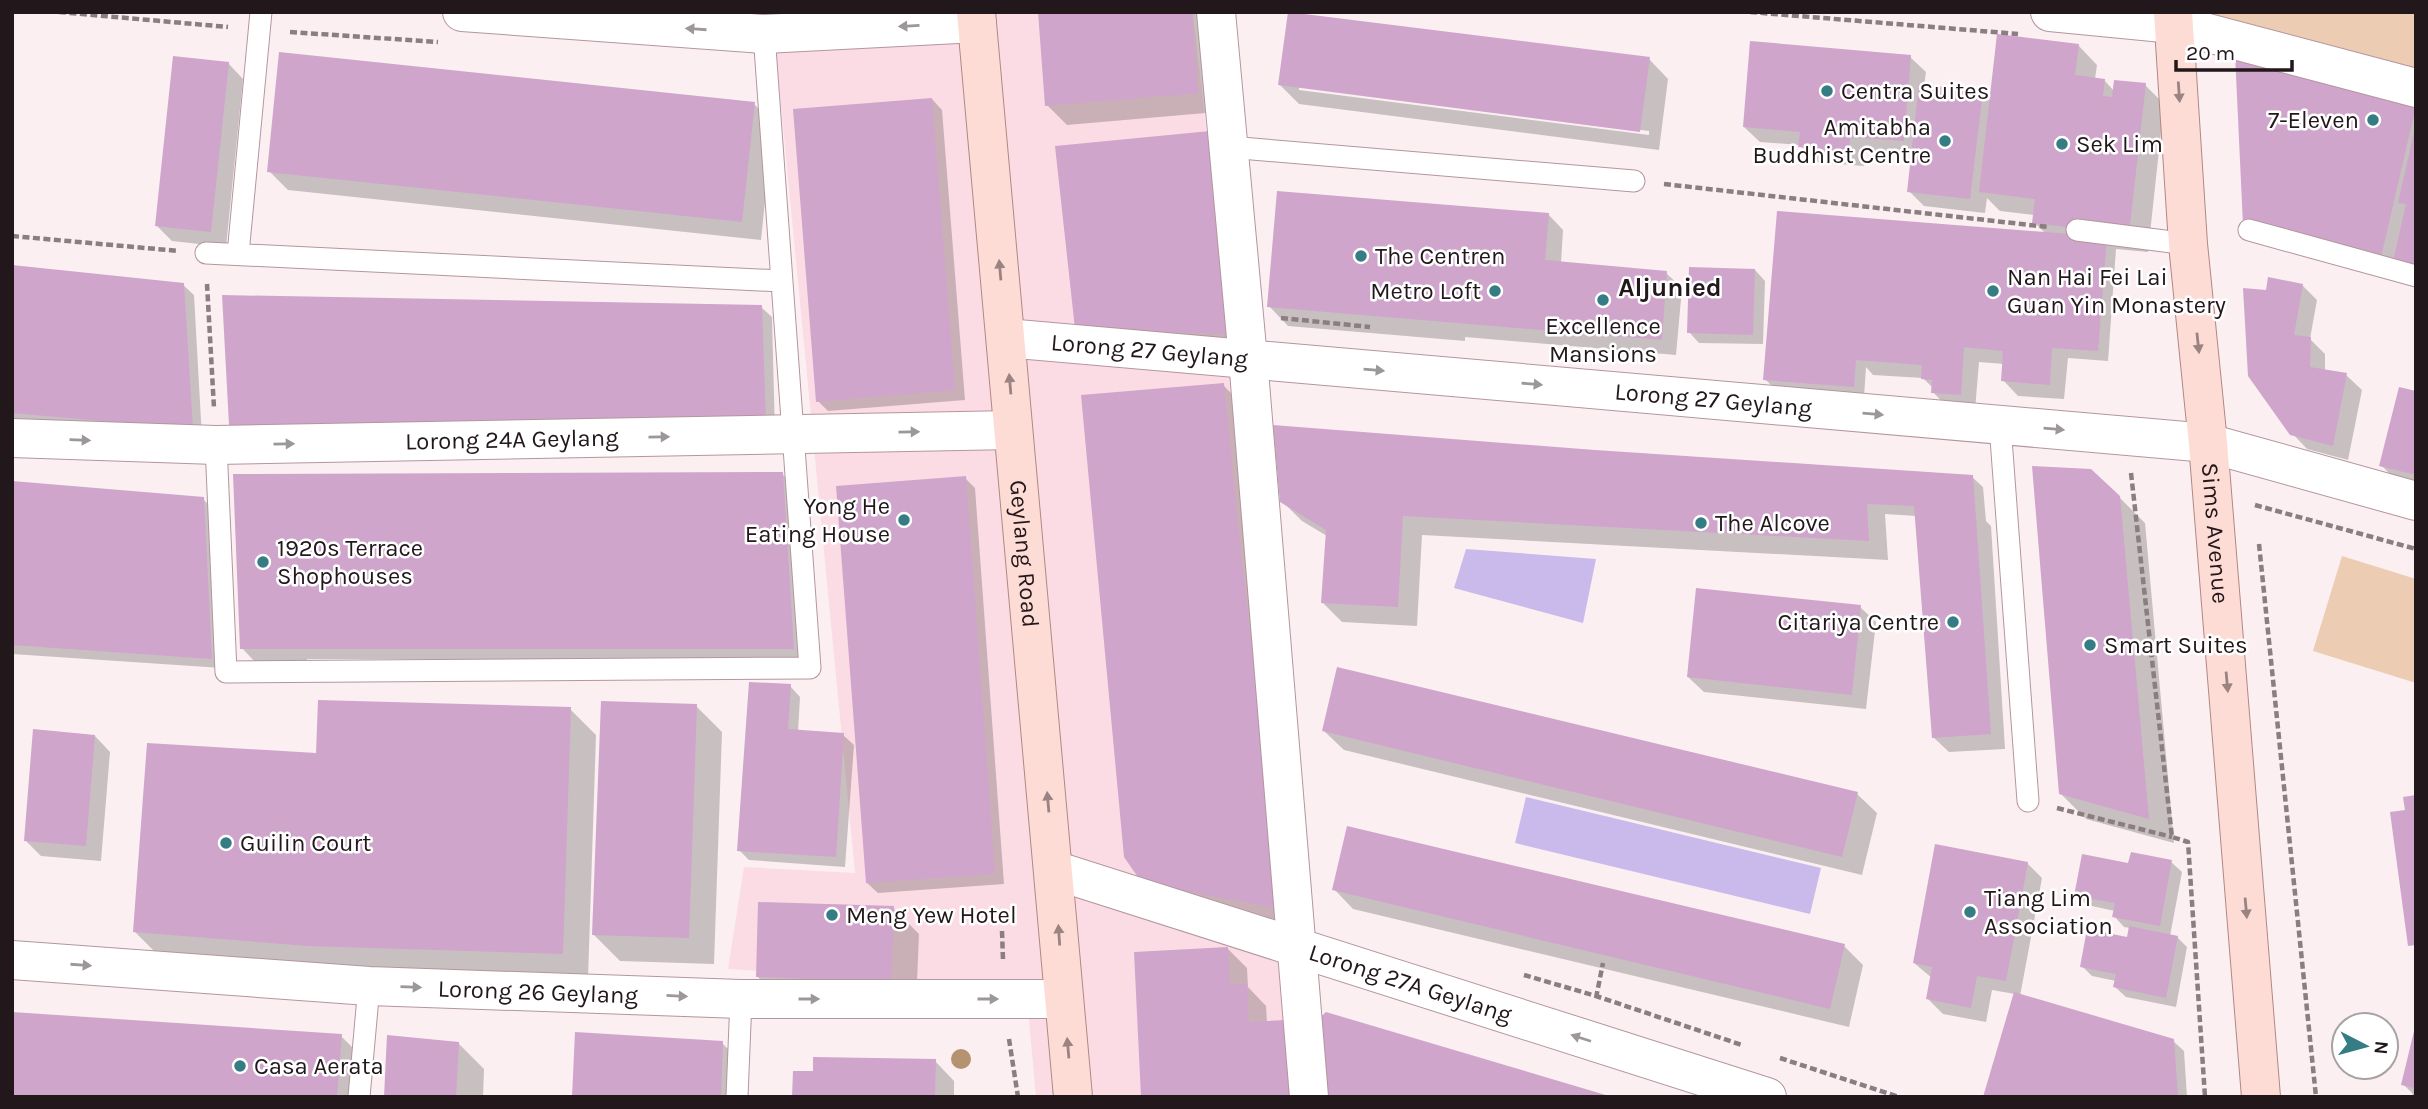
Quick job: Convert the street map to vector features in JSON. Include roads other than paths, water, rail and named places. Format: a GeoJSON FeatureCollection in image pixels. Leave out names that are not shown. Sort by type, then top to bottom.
{"type":"FeatureCollection","features":[{"type":"Feature","properties":{"kind":"main road","name":"Geylang Road"},"geometry":{"type":"LineString","coordinates":[[977,18],[1073,1097]]}},
{"type":"Feature","properties":{"kind":"main road","name":"Sims Avenue"},"geometry":{"type":"LineString","coordinates":[[2173,18],[2188,244],[2208,443],[2261,1097]]}},
{"type":"Feature","properties":{"kind":"street"},"geometry":{"type":"LineString","coordinates":[[1216,12],[1248,359],[1309,1097]]}},
{"type":"Feature","properties":{"kind":"street"},"geometry":{"type":"LineString","coordinates":[[457,28],[764,34],[977,18]]}},
{"type":"Feature","properties":{"kind":"street"},"geometry":{"type":"LineString","coordinates":[[2037,24],[2173,18],[2416,88]]}},
{"type":"Feature","properties":{"kind":"street","name":"Lorong 27 Geylang"},"geometry":{"type":"LineString","coordinates":[[1006,338],[2208,443],[2416,501]]}},
{"type":"Feature","properties":{"kind":"street","name":"Lorong 24A Geylang"},"geometry":{"type":"LineString","coordinates":[[12,438],[216,445],[1013,430]]}},
{"type":"Feature","properties":{"kind":"street","name":"Lorong 27A Geylang"},"geometry":{"type":"LineString","coordinates":[[1054,870],[1768,1097]]}},
{"type":"Feature","properties":{"kind":"street","name":"Lorong 26 Geylang"},"geometry":{"type":"LineString","coordinates":[[12,960],[369,986],[741,999],[1064,999]]}},
{"type":"Feature","properties":{"kind":"lane"},"geometry":{"type":"LineString","coordinates":[[238,254],[261,21]]}},
{"type":"Feature","properties":{"kind":"lane"},"geometry":{"type":"LineString","coordinates":[[216,445],[226,672],[810,668],[764,34]]}},
{"type":"Feature","properties":{"kind":"lane"},"geometry":{"type":"LineString","coordinates":[[1228,147],[1634,181]]}},
{"type":"Feature","properties":{"kind":"lane"},"geometry":{"type":"LineString","coordinates":[[2077,230],[2188,244]]}},
{"type":"Feature","properties":{"kind":"lane"},"geometry":{"type":"LineString","coordinates":[[2249,230],[2416,276]]}},
{"type":"Feature","properties":{"kind":"lane"},"geometry":{"type":"LineString","coordinates":[[206,253],[781,281]]}},
{"type":"Feature","properties":{"kind":"lane"},"geometry":{"type":"LineString","coordinates":[[2000,425],[2028,801]]}},
{"type":"Feature","properties":{"kind":"lane"},"geometry":{"type":"LineString","coordinates":[[359,1097],[369,986]]}},
{"type":"Feature","properties":{"kind":"lane"},"geometry":{"type":"LineString","coordinates":[[737,1097],[741,999]]}},
{"type":"Feature","properties":{"kind":"place","name":"Centra Suites"},"geometry":{"type":"Point","coordinates":[1827,91]}},
{"type":"Feature","properties":{"kind":"place","name":"7-Eleven"},"geometry":{"type":"Point","coordinates":[2373,120]}},
{"type":"Feature","properties":{"kind":"place","name":"Amitabha Buddhist Centre"},"geometry":{"type":"Point","coordinates":[1945,141]}},
{"type":"Feature","properties":{"kind":"place","name":"Sek Lim"},"geometry":{"type":"Point","coordinates":[2062,144]}},
{"type":"Feature","properties":{"kind":"place","name":"The Centren"},"geometry":{"type":"Point","coordinates":[1361,256]}},
{"type":"Feature","properties":{"kind":"place","name":"Metro Loft"},"geometry":{"type":"Point","coordinates":[1495,291]}},
{"type":"Feature","properties":{"kind":"place","name":"Nan Hai Fei Lai Guan Yin Monastery"},"geometry":{"type":"Point","coordinates":[1993,291]}},
{"type":"Feature","properties":{"kind":"place","name":"Excellence Mansions"},"geometry":{"type":"Point","coordinates":[1603,300]}},
{"type":"Feature","properties":{"kind":"place","name":"Yong He Eating House"},"geometry":{"type":"Point","coordinates":[904,520]}},
{"type":"Feature","properties":{"kind":"place","name":"The Alcove"},"geometry":{"type":"Point","coordinates":[1701,523]}},
{"type":"Feature","properties":{"kind":"place","name":"1920s Terrace Shophouses"},"geometry":{"type":"Point","coordinates":[263,562]}},
{"type":"Feature","properties":{"kind":"place","name":"Citariya Centre"},"geometry":{"type":"Point","coordinates":[1953,622]}},
{"type":"Feature","properties":{"kind":"place","name":"Smart Suites"},"geometry":{"type":"Point","coordinates":[2090,645]}},
{"type":"Feature","properties":{"kind":"place","name":"Guilin Court"},"geometry":{"type":"Point","coordinates":[226,843]}},
{"type":"Feature","properties":{"kind":"place","name":"Tiang Lim Association"},"geometry":{"type":"Point","coordinates":[1970,912]}},
{"type":"Feature","properties":{"kind":"place","name":"Meng Yew Hotel"},"geometry":{"type":"Point","coordinates":[832,915]}},
{"type":"Feature","properties":{"kind":"place","name":"Casa Aerata"},"geometry":{"type":"Point","coordinates":[240,1066]}},
{"type":"Feature","properties":{"kind":"district","name":"Aljunied"},"geometry":{"type":"Point","coordinates":[1670,287]}}]}
